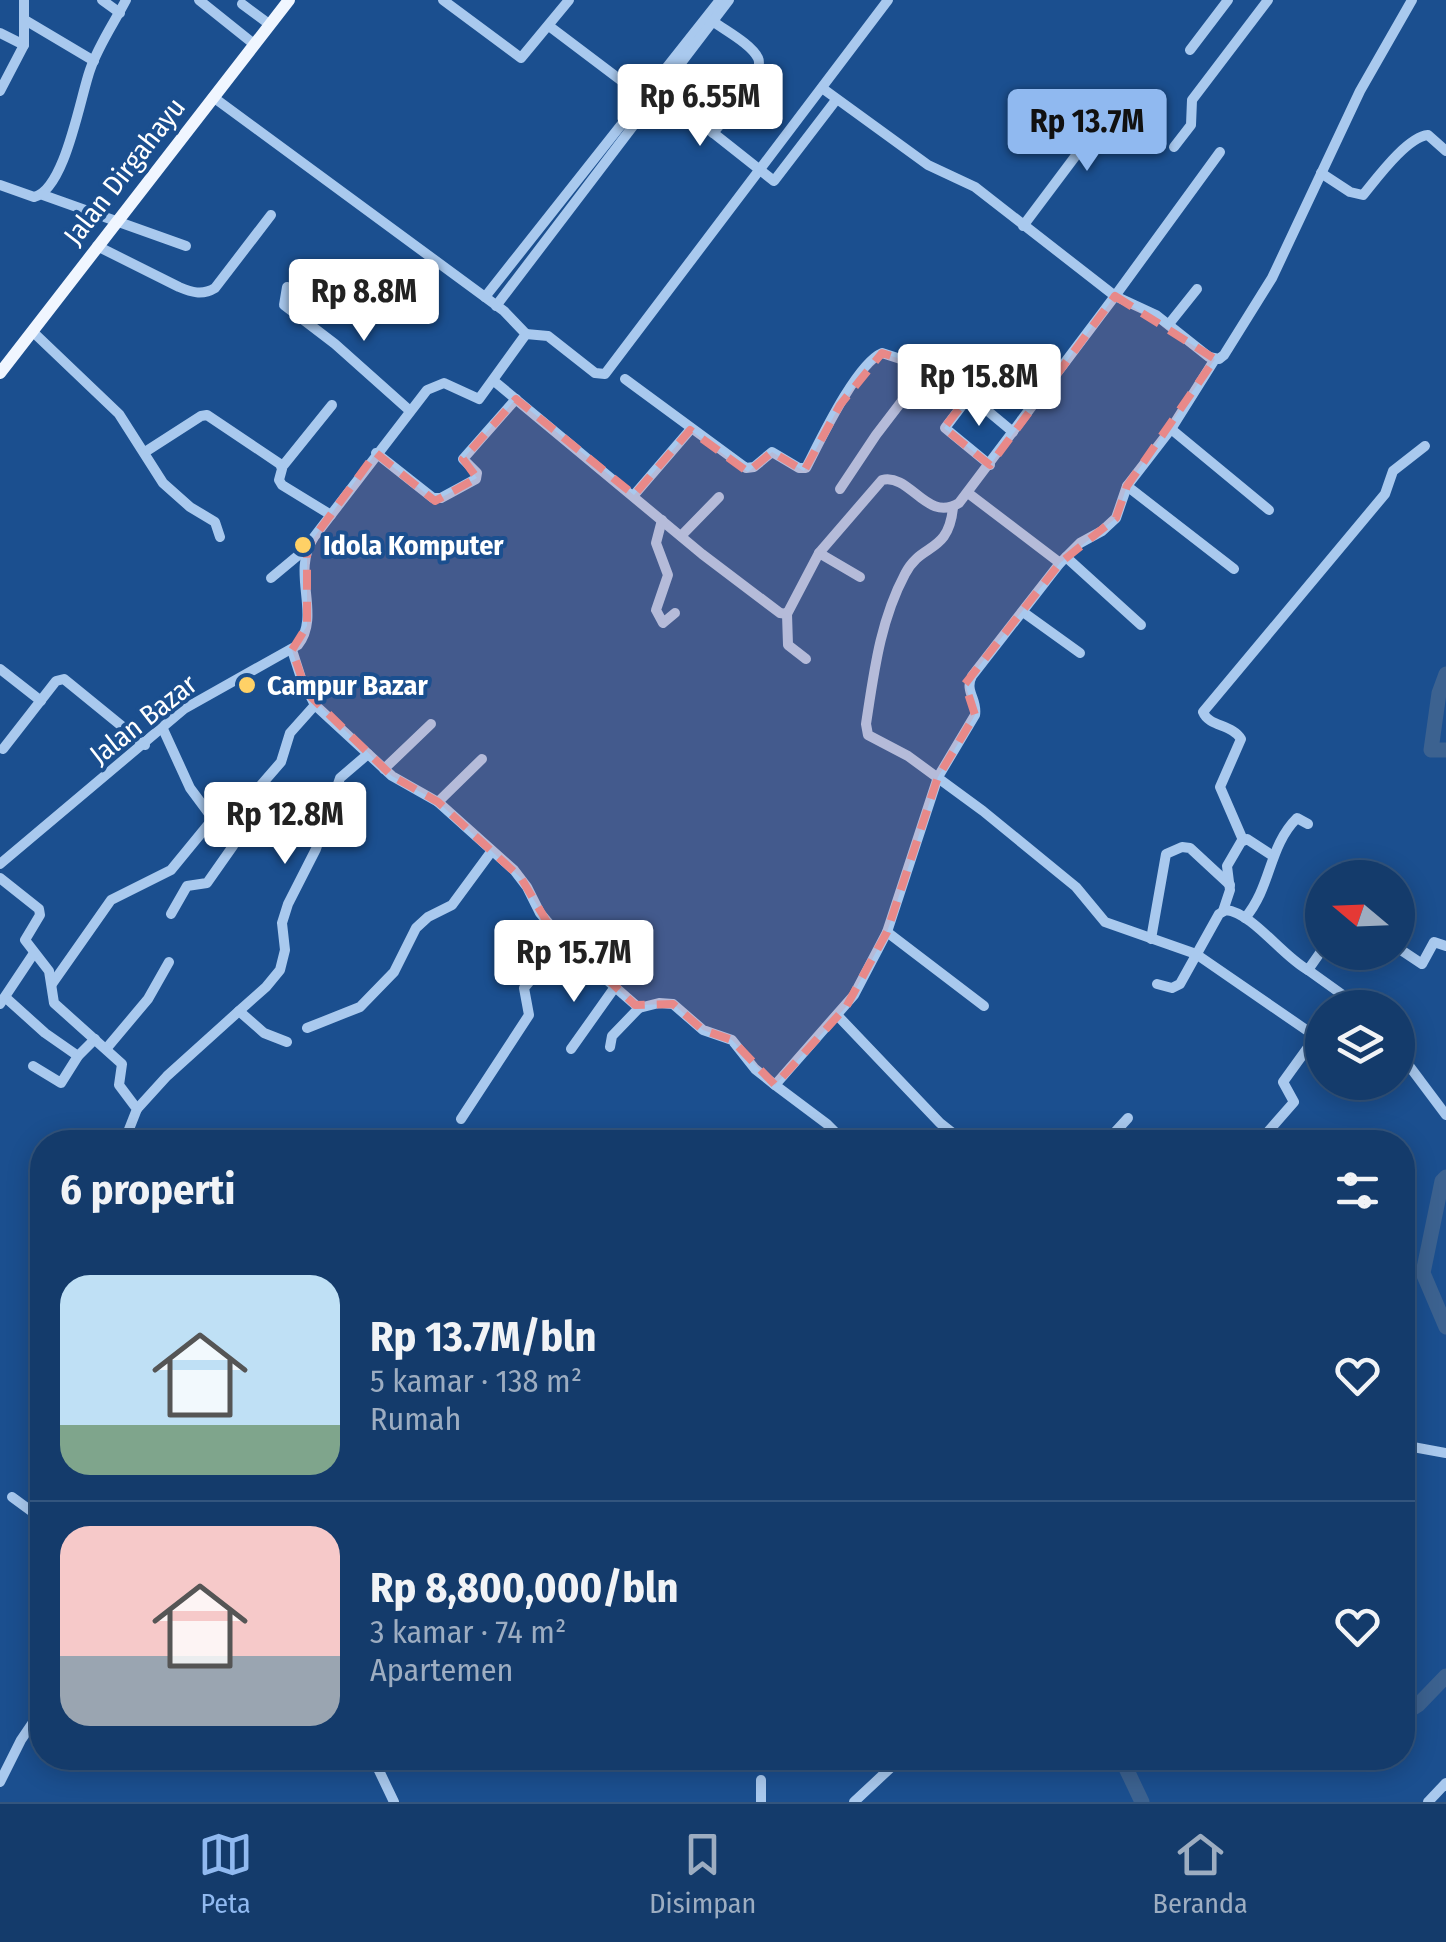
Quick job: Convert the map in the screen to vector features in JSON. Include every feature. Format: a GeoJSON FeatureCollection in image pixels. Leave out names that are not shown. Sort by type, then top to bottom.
{"type":"FeatureCollection","features":[{"type":"Feature","properties":{"kind":"main road","name":"Jalan Dirgahayu"},"geometry":{"type":"LineString","coordinates":[[0,373],[288,0]]}},
{"type":"Feature","properties":{"kind":"street"},"geometry":{"type":"LineString","coordinates":[[102,0],[120,13]]}},
{"type":"Feature","properties":{"kind":"street"},"geometry":{"type":"LineString","coordinates":[[43,194],[67,147],[94,61],[126,0]]}},
{"type":"Feature","properties":{"kind":"street"},"geometry":{"type":"LineString","coordinates":[[200,0],[254,44]]}},
{"type":"Feature","properties":{"kind":"street"},"geometry":{"type":"LineString","coordinates":[[445,1],[520,58],[569,0]]}},
{"type":"Feature","properties":{"kind":"street"},"geometry":{"type":"LineString","coordinates":[[496,306],[720,0]]}},
{"type":"Feature","properties":{"kind":"street"},"geometry":{"type":"LineString","coordinates":[[657,88],[729,0]]}},
{"type":"Feature","properties":{"kind":"street"},"geometry":{"type":"LineString","coordinates":[[213,97],[485,297],[526,334],[548,336],[595,374],[605,374],[888,0]]}},
{"type":"Feature","properties":{"kind":"street"},"geometry":{"type":"LineString","coordinates":[[1190,50],[1228,0]]}},
{"type":"Feature","properties":{"kind":"street"},"geometry":{"type":"LineString","coordinates":[[1174,147],[1191,125],[1192,100],[1268,0]]}},
{"type":"Feature","properties":{"kind":"street"},"geometry":{"type":"LineString","coordinates":[[775,1085],[854,995],[887,932],[938,777],[975,715],[969,681],[1063,560],[1080,543],[1111,525],[1127,486],[1171,429],[1214,360],[1224,355],[1272,278],[1360,91],[1412,0]]}},
{"type":"Feature","properties":{"kind":"street"},"geometry":{"type":"LineString","coordinates":[[0,92],[24,45],[25,1]]}},
{"type":"Feature","properties":{"kind":"street"},"geometry":{"type":"LineString","coordinates":[[242,4],[269,24]]}},
{"type":"Feature","properties":{"kind":"street"},"geometry":{"type":"LineString","coordinates":[[26,20],[94,61]]}},
{"type":"Feature","properties":{"kind":"street"},"geometry":{"type":"LineString","coordinates":[[713,134],[756,78],[759,66],[756,55],[714,22]]}},
{"type":"Feature","properties":{"kind":"street"},"geometry":{"type":"LineString","coordinates":[[550,26],[648,100]]}},
{"type":"Feature","properties":{"kind":"street"},"geometry":{"type":"LineString","coordinates":[[0,33],[24,45]]}},
{"type":"Feature","properties":{"kind":"street"},"geometry":{"type":"LineString","coordinates":[[657,88],[774,181],[836,100]]}},
{"type":"Feature","properties":{"kind":"street"},"geometry":{"type":"LineString","coordinates":[[822,88],[928,165],[975,187],[1115,296],[1169,324],[1214,360]]}},
{"type":"Feature","properties":{"kind":"street"},"geometry":{"type":"LineString","coordinates":[[1024,226],[1120,98]]}},
{"type":"Feature","properties":{"kind":"street"},"geometry":{"type":"LineString","coordinates":[[485,297],[648,100]]}},
{"type":"Feature","properties":{"kind":"street"},"geometry":{"type":"LineString","coordinates":[[1321,173],[1350,192],[1363,195],[1388,164],[1420,136],[1428,135],[1446,151]]}},
{"type":"Feature","properties":{"kind":"street"},"geometry":{"type":"LineString","coordinates":[[1220,152],[990,465],[953,508],[951,526],[944,538],[907,568],[876,650],[866,724],[870,738],[908,756],[938,777],[1076,887],[1106,922],[1196,954],[1305,1023]]}},
{"type":"Feature","properties":{"kind":"street"},"geometry":{"type":"LineString","coordinates":[[0,184],[30,196],[43,194],[186,246]]}},
{"type":"Feature","properties":{"kind":"street"},"geometry":{"type":"LineString","coordinates":[[97,246],[178,287],[208,292],[270,215]]}},
{"type":"Feature","properties":{"kind":"street"},"geometry":{"type":"LineString","coordinates":[[287,287],[284,305],[409,410]]}},
{"type":"Feature","properties":{"kind":"street"},"geometry":{"type":"LineString","coordinates":[[1169,324],[1197,289]]}},
{"type":"Feature","properties":{"kind":"street"},"geometry":{"type":"LineString","coordinates":[[32,331],[118,414],[163,483],[214,522],[220,536]]}},
{"type":"Feature","properties":{"kind":"street"},"geometry":{"type":"LineString","coordinates":[[271,578],[308,547],[409,410],[433,385],[444,383],[476,400],[526,334]]}},
{"type":"Feature","properties":{"kind":"street"},"geometry":{"type":"LineString","coordinates":[[625,379],[746,468],[772,452],[804,469],[840,406],[875,356],[886,353],[950,378],[1013,432]]}},
{"type":"Feature","properties":{"kind":"street"},"geometry":{"type":"LineString","coordinates":[[840,488],[928,367]]}},
{"type":"Feature","properties":{"kind":"street"},"geometry":{"type":"LineString","coordinates":[[494,381],[681,536],[780,613],[787,614]]}},
{"type":"Feature","properties":{"kind":"street"},"geometry":{"type":"LineString","coordinates":[[970,395],[945,428],[990,465]]}},
{"type":"Feature","properties":{"kind":"street"},"geometry":{"type":"LineString","coordinates":[[376,453],[427,495],[441,498],[477,477],[463,458],[516,399]]}},
{"type":"Feature","properties":{"kind":"street"},"geometry":{"type":"LineString","coordinates":[[331,515],[279,480],[282,466],[332,404]]}},
{"type":"Feature","properties":{"kind":"street"},"geometry":{"type":"LineString","coordinates":[[146,452],[201,416],[208,416],[282,466]]}},
{"type":"Feature","properties":{"kind":"street"},"geometry":{"type":"LineString","coordinates":[[1171,429],[1269,510]]}},
{"type":"Feature","properties":{"kind":"street"},"geometry":{"type":"LineString","coordinates":[[634,495],[690,430]]}},
{"type":"Feature","properties":{"kind":"street"},"geometry":{"type":"LineString","coordinates":[[1243,840],[1220,787],[1240,739],[1236,732],[1206,719],[1202,712],[1384,494],[1393,471],[1425,446]]}},
{"type":"Feature","properties":{"kind":"street"},"geometry":{"type":"LineString","coordinates":[[806,660],[788,645],[787,614],[819,553],[882,480],[894,479],[933,507],[953,508]]}},
{"type":"Feature","properties":{"kind":"street"},"geometry":{"type":"LineString","coordinates":[[1127,486],[1234,570]]}},
{"type":"Feature","properties":{"kind":"street"},"geometry":{"type":"LineString","coordinates":[[968,493],[1063,560],[1141,625]]}},
{"type":"Feature","properties":{"kind":"street"},"geometry":{"type":"LineString","coordinates":[[681,536],[719,497]]}},
{"type":"Feature","properties":{"kind":"street"},"geometry":{"type":"LineString","coordinates":[[662,520],[656,543],[668,575],[656,610],[663,623],[675,612]]}},
{"type":"Feature","properties":{"kind":"street"},"geometry":{"type":"LineString","coordinates":[[308,547],[302,571],[306,633],[292,650],[315,705],[384,769],[438,802],[522,878],[540,913],[564,941],[638,1008]]}},
{"type":"Feature","properties":{"kind":"street"},"geometry":{"type":"LineString","coordinates":[[819,553],[860,578]]}},
{"type":"Feature","properties":{"kind":"street"},"geometry":{"type":"LineString","coordinates":[[1024,612],[1080,653]]}},
{"type":"Feature","properties":{"kind":"street","name":"Jalan Bazar"},"geometry":{"type":"LineString","coordinates":[[0,864],[137,737],[163,728],[197,700],[292,650]]}},
{"type":"Feature","properties":{"kind":"street"},"geometry":{"type":"LineString","coordinates":[[3,676],[41,700]]}},
{"type":"Feature","properties":{"kind":"street"},"geometry":{"type":"LineString","coordinates":[[3,748],[56,681],[64,679],[137,737]]}},
{"type":"Feature","properties":{"kind":"street"},"geometry":{"type":"LineString","coordinates":[[255,792],[282,762],[290,733],[315,705]]}},
{"type":"Feature","properties":{"kind":"street"},"geometry":{"type":"LineString","coordinates":[[384,769],[432,724]]}},
{"type":"Feature","properties":{"kind":"street"},"geometry":{"type":"LineString","coordinates":[[163,728],[190,788],[232,848],[207,883],[186,886]]}},
{"type":"Feature","properties":{"kind":"street"},"geometry":{"type":"LineString","coordinates":[[129,1130],[137,1110],[168,1076],[280,970],[285,950],[282,922],[288,904],[316,849],[340,778],[368,754]]}},
{"type":"Feature","properties":{"kind":"street"},"geometry":{"type":"LineString","coordinates":[[438,802],[482,759]]}},
{"type":"Feature","properties":{"kind":"street"},"geometry":{"type":"LineString","coordinates":[[52,984],[112,900],[170,870],[212,820]]}},
{"type":"Feature","properties":{"kind":"street"},"geometry":{"type":"LineString","coordinates":[[1245,918],[1266,886],[1282,835],[1295,820],[1308,824]]}},
{"type":"Feature","properties":{"kind":"street"},"geometry":{"type":"LineString","coordinates":[[1243,840],[1273,856]]}},
{"type":"Feature","properties":{"kind":"street"},"geometry":{"type":"LineString","coordinates":[[1156,984],[1176,987],[1223,911],[1230,885],[1227,866],[1243,840]]}},
{"type":"Feature","properties":{"kind":"street"},"geometry":{"type":"LineString","coordinates":[[1152,939],[1166,854],[1190,848],[1230,885]]}},
{"type":"Feature","properties":{"kind":"street"},"geometry":{"type":"LineString","coordinates":[[307,1028],[360,1008],[394,972],[416,928],[452,904],[490,852]]}},
{"type":"Feature","properties":{"kind":"street"},"geometry":{"type":"LineString","coordinates":[[170,870],[186,886]]}},
{"type":"Feature","properties":{"kind":"street"},"geometry":{"type":"LineString","coordinates":[[0,878],[39,908],[40,915],[25,937],[49,970],[54,1004],[122,1064],[120,1086],[137,1110]]}},
{"type":"Feature","properties":{"kind":"street"},"geometry":{"type":"LineString","coordinates":[[171,914],[186,886]]}},
{"type":"Feature","properties":{"kind":"street"},"geometry":{"type":"LineString","coordinates":[[1223,911],[1236,911],[1305,968]]}},
{"type":"Feature","properties":{"kind":"street"},"geometry":{"type":"LineString","coordinates":[[887,932],[984,1006]]}},
{"type":"Feature","properties":{"kind":"street"},"geometry":{"type":"LineString","coordinates":[[461,1120],[525,1023],[529,1014],[524,988],[564,941]]}},
{"type":"Feature","properties":{"kind":"street"},"geometry":{"type":"LineString","coordinates":[[1415,959],[1423,964],[1434,942],[1446,946]]}},
{"type":"Feature","properties":{"kind":"street"},"geometry":{"type":"LineString","coordinates":[[34,953],[2,1000],[78,1056]]}},
{"type":"Feature","properties":{"kind":"street"},"geometry":{"type":"LineString","coordinates":[[106,1048],[148,999],[169,962]]}},
{"type":"Feature","properties":{"kind":"street"},"geometry":{"type":"LineString","coordinates":[[1308,970],[1338,990]]}},
{"type":"Feature","properties":{"kind":"street"},"geometry":{"type":"LineString","coordinates":[[0,978],[12,983]]}},
{"type":"Feature","properties":{"kind":"street"},"geometry":{"type":"LineString","coordinates":[[571,1049],[615,987]]}},
{"type":"Feature","properties":{"kind":"street"},"geometry":{"type":"LineString","coordinates":[[610,1047],[612,1036],[638,1008],[674,1004],[702,1030],[732,1040],[755,1068],[833,1130]]}},
{"type":"Feature","properties":{"kind":"street"},"geometry":{"type":"LineString","coordinates":[[239,1011],[264,1032],[287,1042]]}},
{"type":"Feature","properties":{"kind":"street"},"geometry":{"type":"LineString","coordinates":[[838,1016],[949,1130]]}},
{"type":"Feature","properties":{"kind":"street"},"geometry":{"type":"LineString","coordinates":[[33,1066],[61,1084],[78,1056],[95,1040]]}},
{"type":"Feature","properties":{"kind":"street"},"geometry":{"type":"LineString","coordinates":[[1270,1130],[1294,1102],[1283,1082],[1305,1051]]}},
{"type":"Feature","properties":{"kind":"street"},"geometry":{"type":"LineString","coordinates":[[1415,1074],[1446,1115]]}},
{"type":"Feature","properties":{"kind":"street"},"geometry":{"type":"LineString","coordinates":[[1117,1130],[1128,1118]]}},
{"type":"Feature","properties":{"kind":"street"},"geometry":{"type":"LineString","coordinates":[[1415,1448],[1446,1454]]}},
{"type":"Feature","properties":{"kind":"street"},"geometry":{"type":"LineString","coordinates":[[12,1497],[30,1510]]}},
{"type":"Feature","properties":{"kind":"street"},"geometry":{"type":"LineString","coordinates":[[0,1782],[30,1727]]}},
{"type":"Feature","properties":{"kind":"street"},"geometry":{"type":"LineString","coordinates":[[379,1770],[392,1797],[380,1802]]}},
{"type":"Feature","properties":{"kind":"street"},"geometry":{"type":"LineString","coordinates":[[854,1802],[885,1770]]}},
{"type":"Feature","properties":{"kind":"street"},"geometry":{"type":"LineString","coordinates":[[761,1780],[761,1802]]}},
{"type":"Feature","properties":{"kind":"street"},"geometry":{"type":"LineString","coordinates":[[1428,1802],[1442,1796],[1446,1783]]}},
{"type":"Feature","properties":{"kind":"highlighted area"},"geometry":{"type":"Polygon","coordinates":[[[1115,296],[1215,359],[1127,486],[1116,518],[1060,563],[965,684],[975,715],[938,777],[887,932],[846,1007],[775,1085],[732,1040],[703,1030],[673,1004],[635,1005],[547,922],[521,878],[438,802],[392,776],[307,693],[292,650],[307,626],[307,547],[376,453],[435,501],[477,478],[463,459],[516,399],[634,495],[690,430],[748,472],[772,452],[804,471],[840,405],[882,353],[941,372],[970,395],[944,428],[990,465],[1115,296]]]}},
{"type":"Feature","properties":{"kind":"waterway"},"geometry":{"type":"LineString","coordinates":[[1446,674],[1439,693],[1431,750],[1446,750]]}},
{"type":"Feature","properties":{"kind":"waterway"},"geometry":{"type":"LineString","coordinates":[[1446,1177],[1423,1273],[1446,1327]]}},
{"type":"Feature","properties":{"kind":"waterway"},"geometry":{"type":"LineString","coordinates":[[1415,1707],[1446,1676]]}},
{"type":"Feature","properties":{"kind":"waterway"},"geometry":{"type":"LineString","coordinates":[[1127,1770],[1142,1802]]}},
{"type":"Feature","properties":{"kind":"place","name":"Idola Komputer"},"geometry":{"type":"Point","coordinates":[303,545]}},
{"type":"Feature","properties":{"kind":"place","name":"Campur Bazar"},"geometry":{"type":"Point","coordinates":[247,685]}}]}
